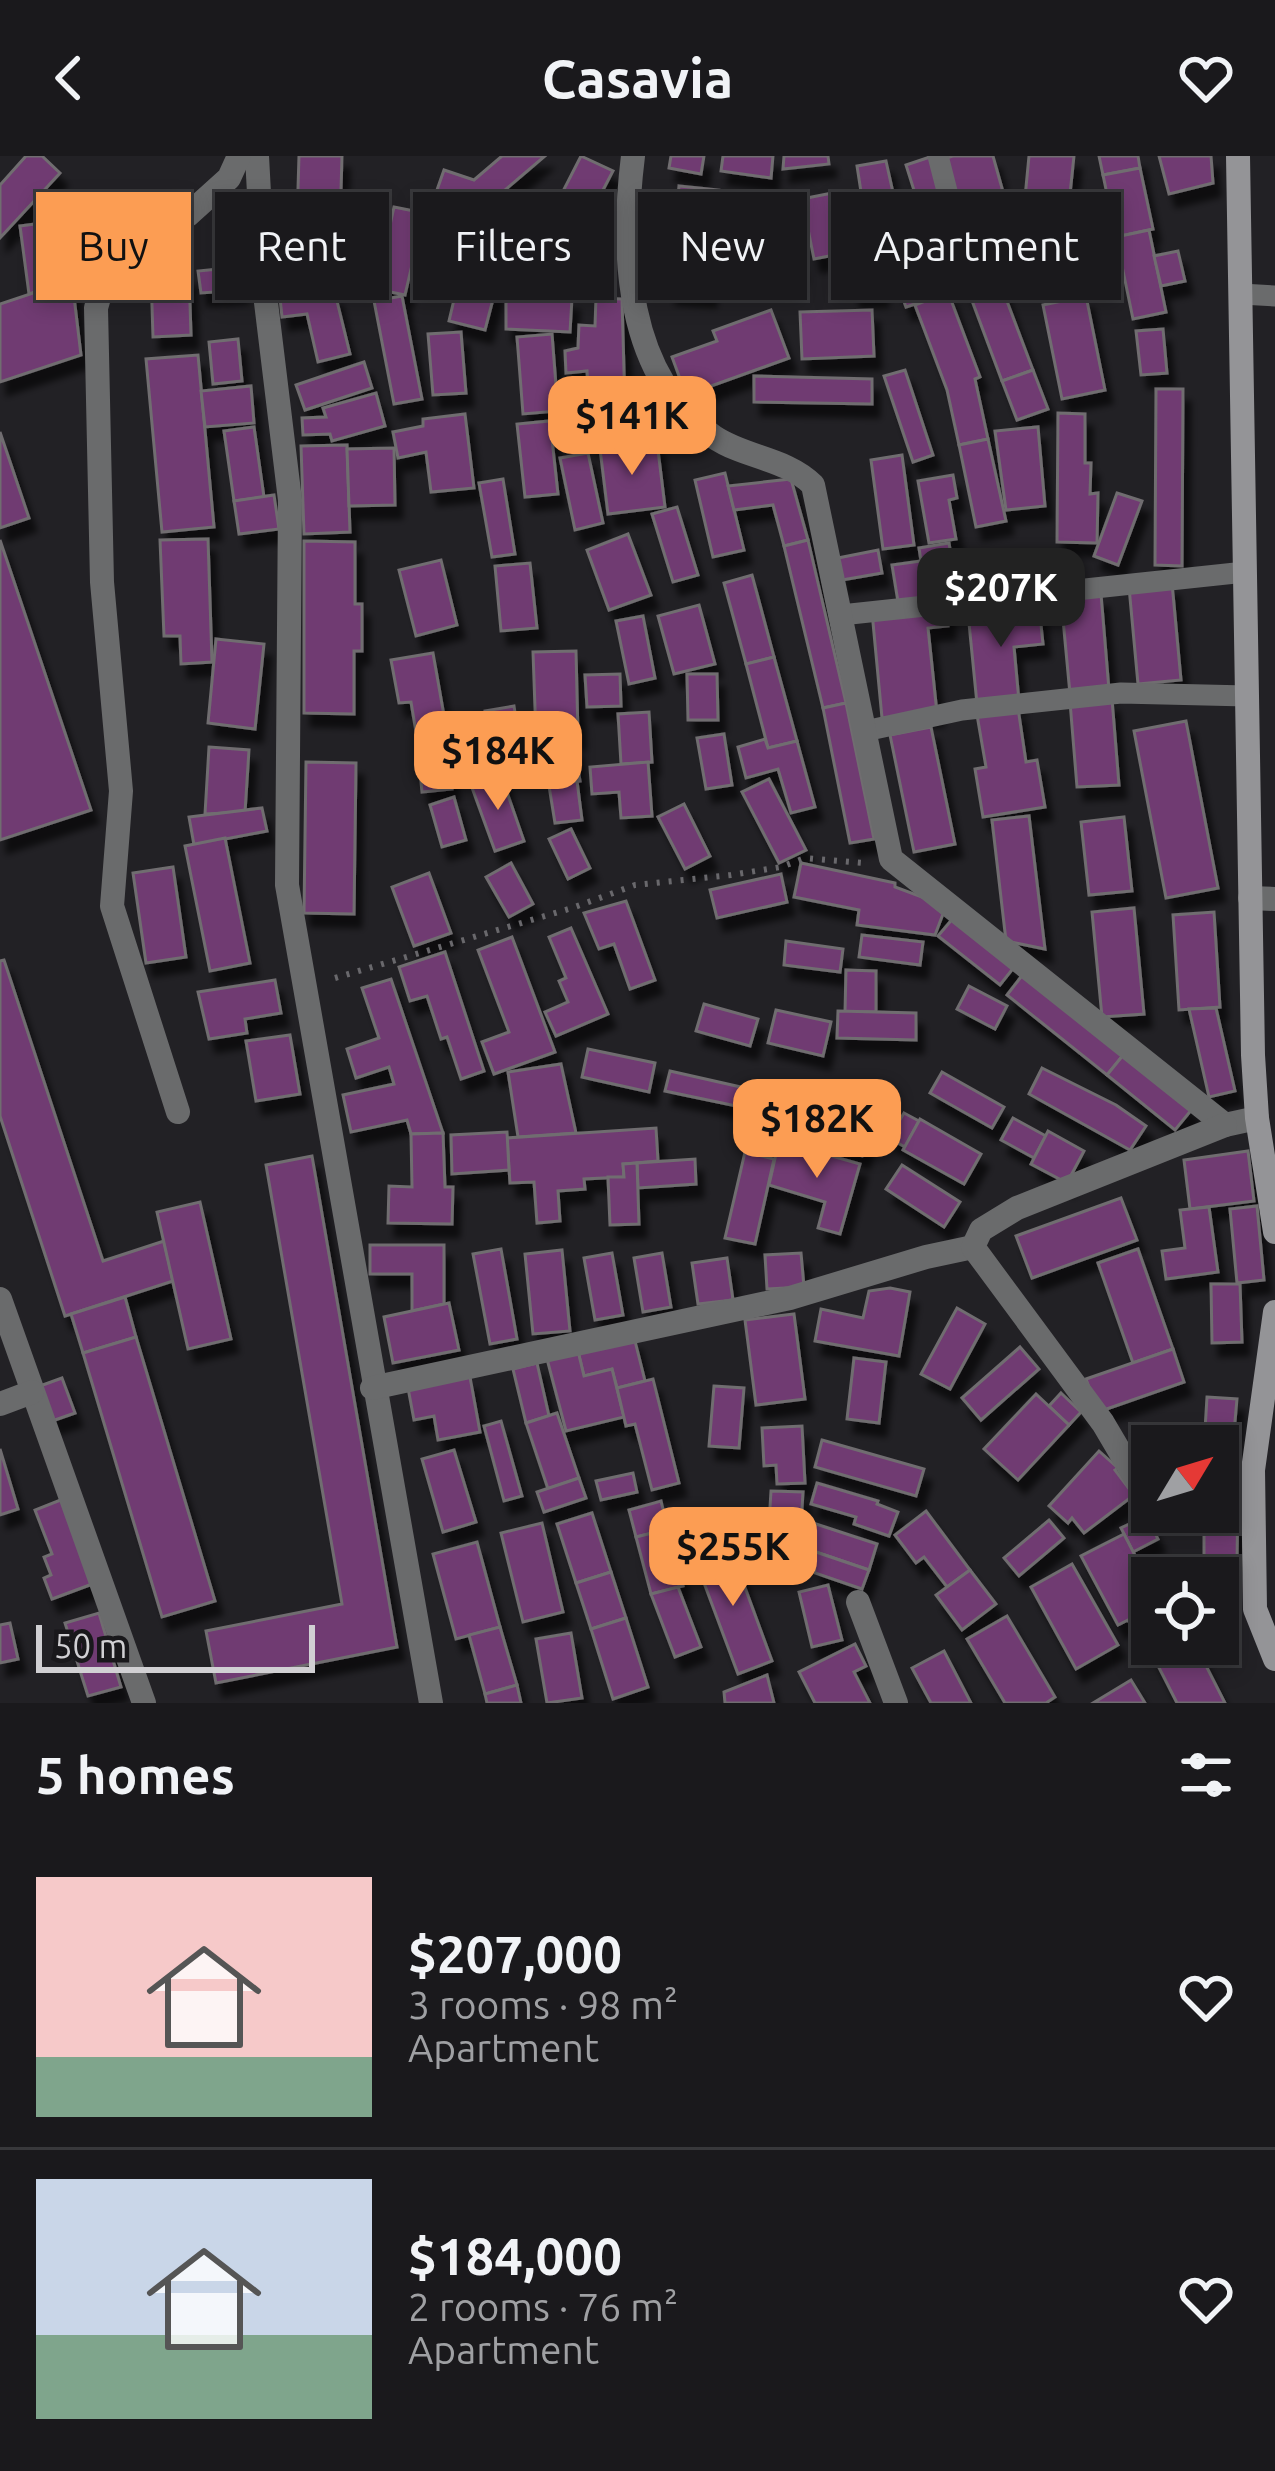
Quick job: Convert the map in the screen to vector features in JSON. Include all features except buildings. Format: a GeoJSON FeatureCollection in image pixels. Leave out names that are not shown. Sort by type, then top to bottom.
{"type":"FeatureCollection","features":[{"type":"Feature","properties":{"kind":"street"},"geometry":{"type":"LineString","coordinates":[[178,1112],[112,906],[121,791],[102,582],[96,308],[106,273],[188,215],[229,178],[239,156]]}},
{"type":"Feature","properties":{"kind":"street"},"geometry":{"type":"LineString","coordinates":[[257,156],[264,286],[290,500],[287,885],[430,1703]]}},
{"type":"Feature","properties":{"kind":"street"},"geometry":{"type":"LineString","coordinates":[[632,156],[626,212],[634,313],[658,374],[680,407],[714,437],[799,471],[813,485],[891,859],[1225,1126]]}},
{"type":"Feature","properties":{"kind":"street"},"geometry":{"type":"LineString","coordinates":[[1238,156],[1247,696],[1263,899],[1257,1118],[1275,1232]]}},
{"type":"Feature","properties":{"kind":"street"},"geometry":{"type":"LineString","coordinates":[[973,1247],[981,1230],[1017,1208],[1225,1126],[1257,1118]]}},
{"type":"Feature","properties":{"kind":"street"},"geometry":{"type":"LineString","coordinates":[[372,1388],[790,1298],[973,1247]]}},
{"type":"Feature","properties":{"kind":"street"},"geometry":{"type":"LineString","coordinates":[[973,1247],[1103,1423],[1131,1470]]}},
{"type":"Feature","properties":{"kind":"street"},"geometry":{"type":"LineString","coordinates":[[0,1299],[144,1703]]}},
{"type":"Feature","properties":{"kind":"street"},"geometry":{"type":"LineString","coordinates":[[1275,1312],[1253,1469],[1255,1609],[1275,1659]]}},
{"type":"Feature","properties":{"kind":"street"},"geometry":{"type":"LineString","coordinates":[[0,1404],[32,1392]]}},
{"type":"Feature","properties":{"kind":"street"},"geometry":{"type":"LineString","coordinates":[[858,1602],[896,1703]]}},
{"type":"Feature","properties":{"kind":"lane"},"geometry":{"type":"LineString","coordinates":[[938,156],[947,192]]}},
{"type":"Feature","properties":{"kind":"lane"},"geometry":{"type":"LineString","coordinates":[[1241,294],[1275,296]]}},
{"type":"Feature","properties":{"kind":"lane"},"geometry":{"type":"LineString","coordinates":[[841,615],[1245,572]]}},
{"type":"Feature","properties":{"kind":"lane"},"geometry":{"type":"LineString","coordinates":[[865,731],[962,710],[1121,694],[1247,696]]}},
{"type":"Feature","properties":{"kind":"path"},"geometry":{"type":"LineString","coordinates":[[303,987],[572,908],[634,885],[782,867],[805,858],[867,863],[891,859]]}}]}
